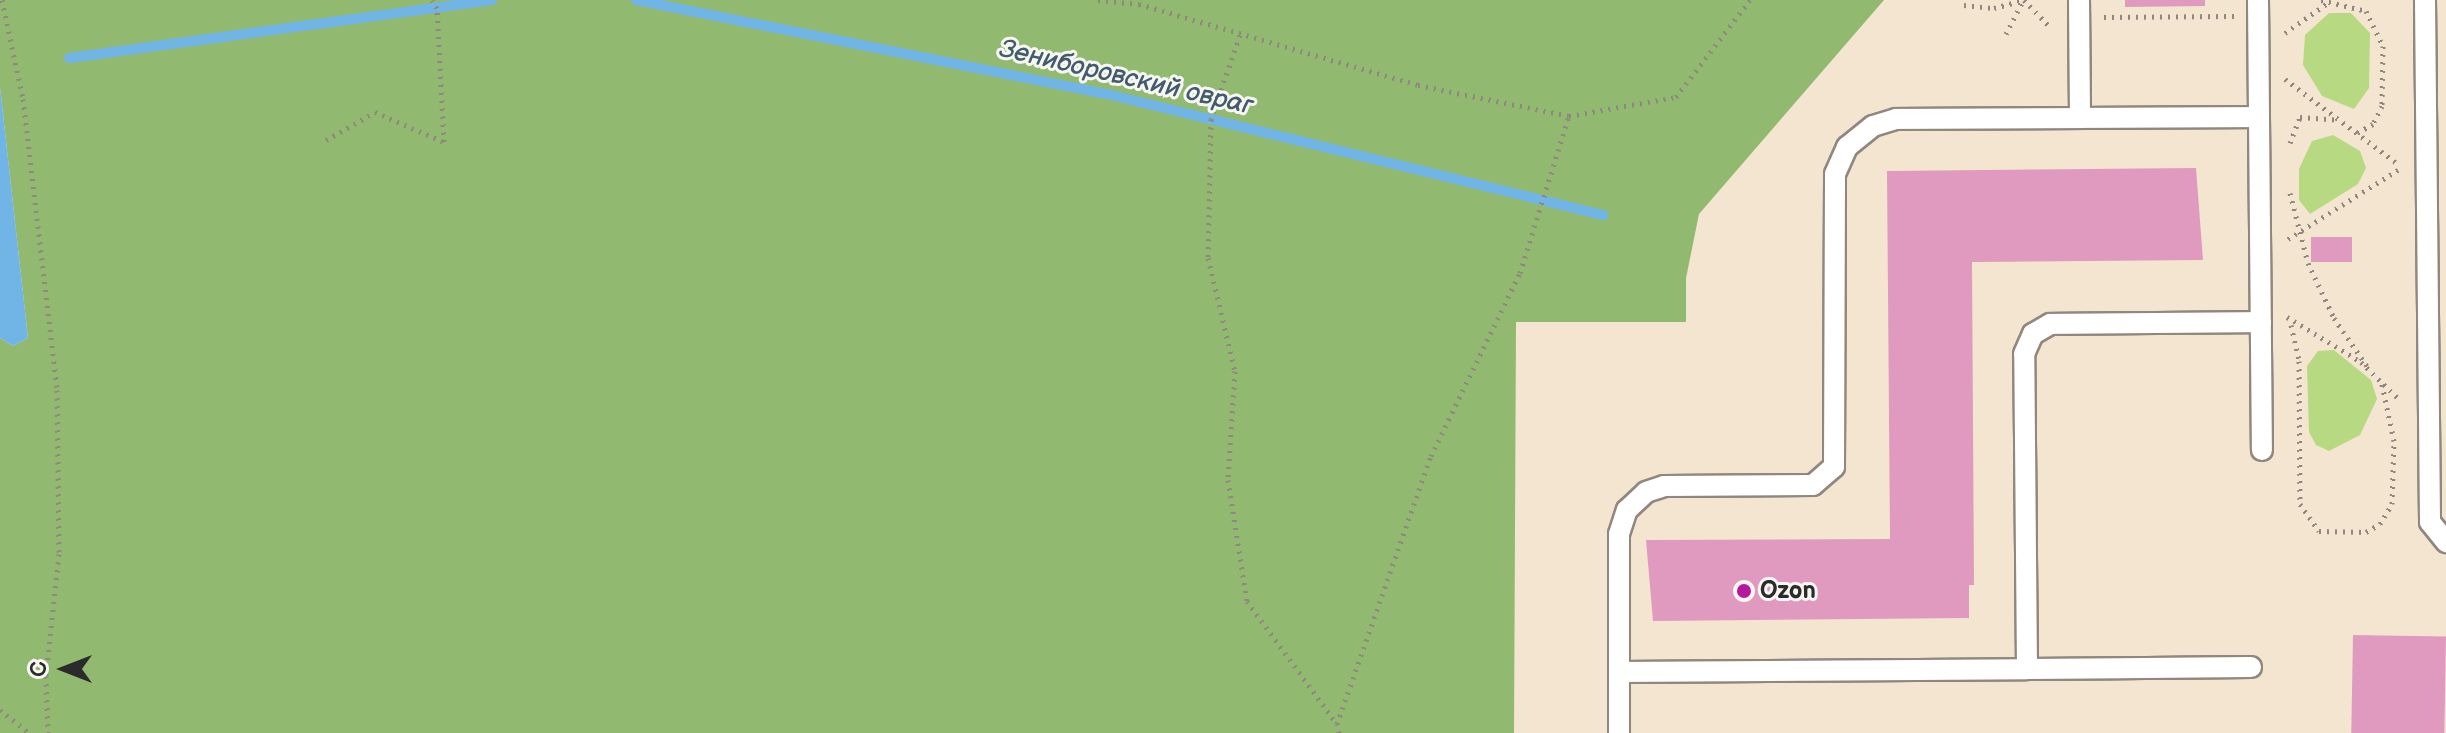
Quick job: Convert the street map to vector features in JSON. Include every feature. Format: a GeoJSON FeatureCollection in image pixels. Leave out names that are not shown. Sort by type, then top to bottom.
{"type":"FeatureCollection","features":[{"type":"Feature","properties":{"kind":"lane"},"geometry":{"type":"LineString","coordinates":[[2425,0],[2430,522],[2446,542]]}},
{"type":"Feature","properties":{"kind":"lane"},"geometry":{"type":"LineString","coordinates":[[2258,8],[2262,450]]}},
{"type":"Feature","properties":{"kind":"lane"},"geometry":{"type":"LineString","coordinates":[[2079,9],[2080,118]]}},
{"type":"Feature","properties":{"kind":"lane"},"geometry":{"type":"LineString","coordinates":[[1620,731],[1619,534],[1634,501],[1664,486],[1813,485],[1834,467],[1835,174],[1847,147],[1873,126],[1896,119],[2259,117]]}},
{"type":"Feature","properties":{"kind":"lane"},"geometry":{"type":"LineString","coordinates":[[2027,669],[2024,354],[2033,334],[2050,324],[2261,314]]}},
{"type":"Feature","properties":{"kind":"lane"},"geometry":{"type":"LineString","coordinates":[[1620,672],[2251,667]]}},
{"type":"Feature","properties":{"kind":"path"},"geometry":{"type":"LineString","coordinates":[[2,0],[23,99],[57,390],[59,554],[46,676],[48,733]]}},
{"type":"Feature","properties":{"kind":"path"},"geometry":{"type":"LineString","coordinates":[[326,140],[375,112],[444,142],[437,8],[432,0]]}},
{"type":"Feature","properties":{"kind":"path"},"geometry":{"type":"LineString","coordinates":[[1098,0],[1139,4],[1418,85],[1569,116],[1676,97],[1750,0]]}},
{"type":"Feature","properties":{"kind":"path"},"geometry":{"type":"LineString","coordinates":[[1964,5],[1994,8],[2023,0]]}},
{"type":"Feature","properties":{"kind":"path"},"geometry":{"type":"LineString","coordinates":[[2006,34],[2023,0]]}},
{"type":"Feature","properties":{"kind":"path"},"geometry":{"type":"LineString","coordinates":[[2321,0],[2366,11],[2383,46],[2382,106],[2373,124],[2357,133]]}},
{"type":"Feature","properties":{"kind":"path"},"geometry":{"type":"LineString","coordinates":[[2260,256],[2402,168],[2259,56],[2331,1]]}},
{"type":"Feature","properties":{"kind":"path"},"geometry":{"type":"LineString","coordinates":[[2079,9],[2258,8]]}},
{"type":"Feature","properties":{"kind":"path"},"geometry":{"type":"LineString","coordinates":[[1240,35],[1211,119],[1208,258],[1235,371],[1228,480],[1247,601],[1337,724],[1339,733]]}},
{"type":"Feature","properties":{"kind":"path"},"geometry":{"type":"LineString","coordinates":[[1337,724],[1431,456],[1520,273],[1569,116]]}},
{"type":"Feature","properties":{"kind":"path"},"geometry":{"type":"LineString","coordinates":[[2289,150],[2300,117],[2339,120]]}},
{"type":"Feature","properties":{"kind":"path"},"geometry":{"type":"LineString","coordinates":[[2290,185],[2297,233],[2325,300],[2369,369]]}},
{"type":"Feature","properties":{"kind":"path"},"geometry":{"type":"LineString","coordinates":[[2261,314],[2289,317],[2369,369],[2429,435]]}},
{"type":"Feature","properties":{"kind":"path"},"geometry":{"type":"LineString","coordinates":[[2289,317],[2299,361],[2300,504],[2319,531],[2366,532],[2390,511],[2395,495],[2394,441],[2381,380]]}},
{"type":"Feature","properties":{"kind":"path"},"geometry":{"type":"LineString","coordinates":[[0,710],[29,733]]}},
{"type":"Feature","properties":{"kind":"green space"},"geometry":{"type":"Polygon","coordinates":[[[0,0],[1884,0],[1699,214],[1686,278],[1686,322],[1516,322],[1514,733],[0,733],[0,338],[13,346],[28,338],[0,87],[0,0]]]}},
{"type":"Feature","properties":{"kind":"green space"},"geometry":{"type":"Polygon","coordinates":[[[2329,13],[2351,13],[2370,33],[2369,88],[2354,109],[2322,96],[2303,65],[2305,35],[2329,13]]]}},
{"type":"Feature","properties":{"kind":"green space"},"geometry":{"type":"Polygon","coordinates":[[[2333,135],[2360,151],[2366,168],[2358,184],[2310,214],[2299,200],[2299,169],[2312,141],[2333,135]]]}},
{"type":"Feature","properties":{"kind":"green space"},"geometry":{"type":"Polygon","coordinates":[[[2334,350],[2371,380],[2377,399],[2360,435],[2329,451],[2316,445],[2309,432],[2307,366],[2318,351],[2334,350]]]}},
{"type":"Feature","properties":{"kind":"water"},"geometry":{"type":"Polygon","coordinates":[[[0,87],[28,338],[13,346],[0,338],[0,87]]]}},
{"type":"Feature","properties":{"kind":"building"},"geometry":{"type":"Polygon","coordinates":[[[2125,0],[2205,0],[2205,6],[2125,7],[2125,0]]]}},
{"type":"Feature","properties":{"kind":"building"},"geometry":{"type":"Polygon","coordinates":[[[2196,168],[2203,260],[1972,262],[1974,585],[1969,585],[1969,618],[1653,621],[1646,540],[1890,539],[1887,171],[2196,168]]]}},
{"type":"Feature","properties":{"kind":"building"},"geometry":{"type":"Polygon","coordinates":[[[2311,237],[2352,237],[2352,262],[2311,262],[2311,237]]]}},
{"type":"Feature","properties":{"kind":"building"},"geometry":{"type":"Polygon","coordinates":[[[2353,635],[2446,637],[2444,733],[2351,733],[2353,635]]]}},
{"type":"Feature","properties":{"kind":"waterway","name":"Зениборовский овраг"},"geometry":{"type":"LineString","coordinates":[[69,58],[492,0]]}},
{"type":"Feature","properties":{"kind":"waterway","name":"Зениборовский овраг"},"geometry":{"type":"LineString","coordinates":[[636,0],[1107,94],[1603,215]]}},
{"type":"Feature","properties":{"kind":"place","name":"Ozon"},"geometry":{"type":"Point","coordinates":[1744,591]}}]}
